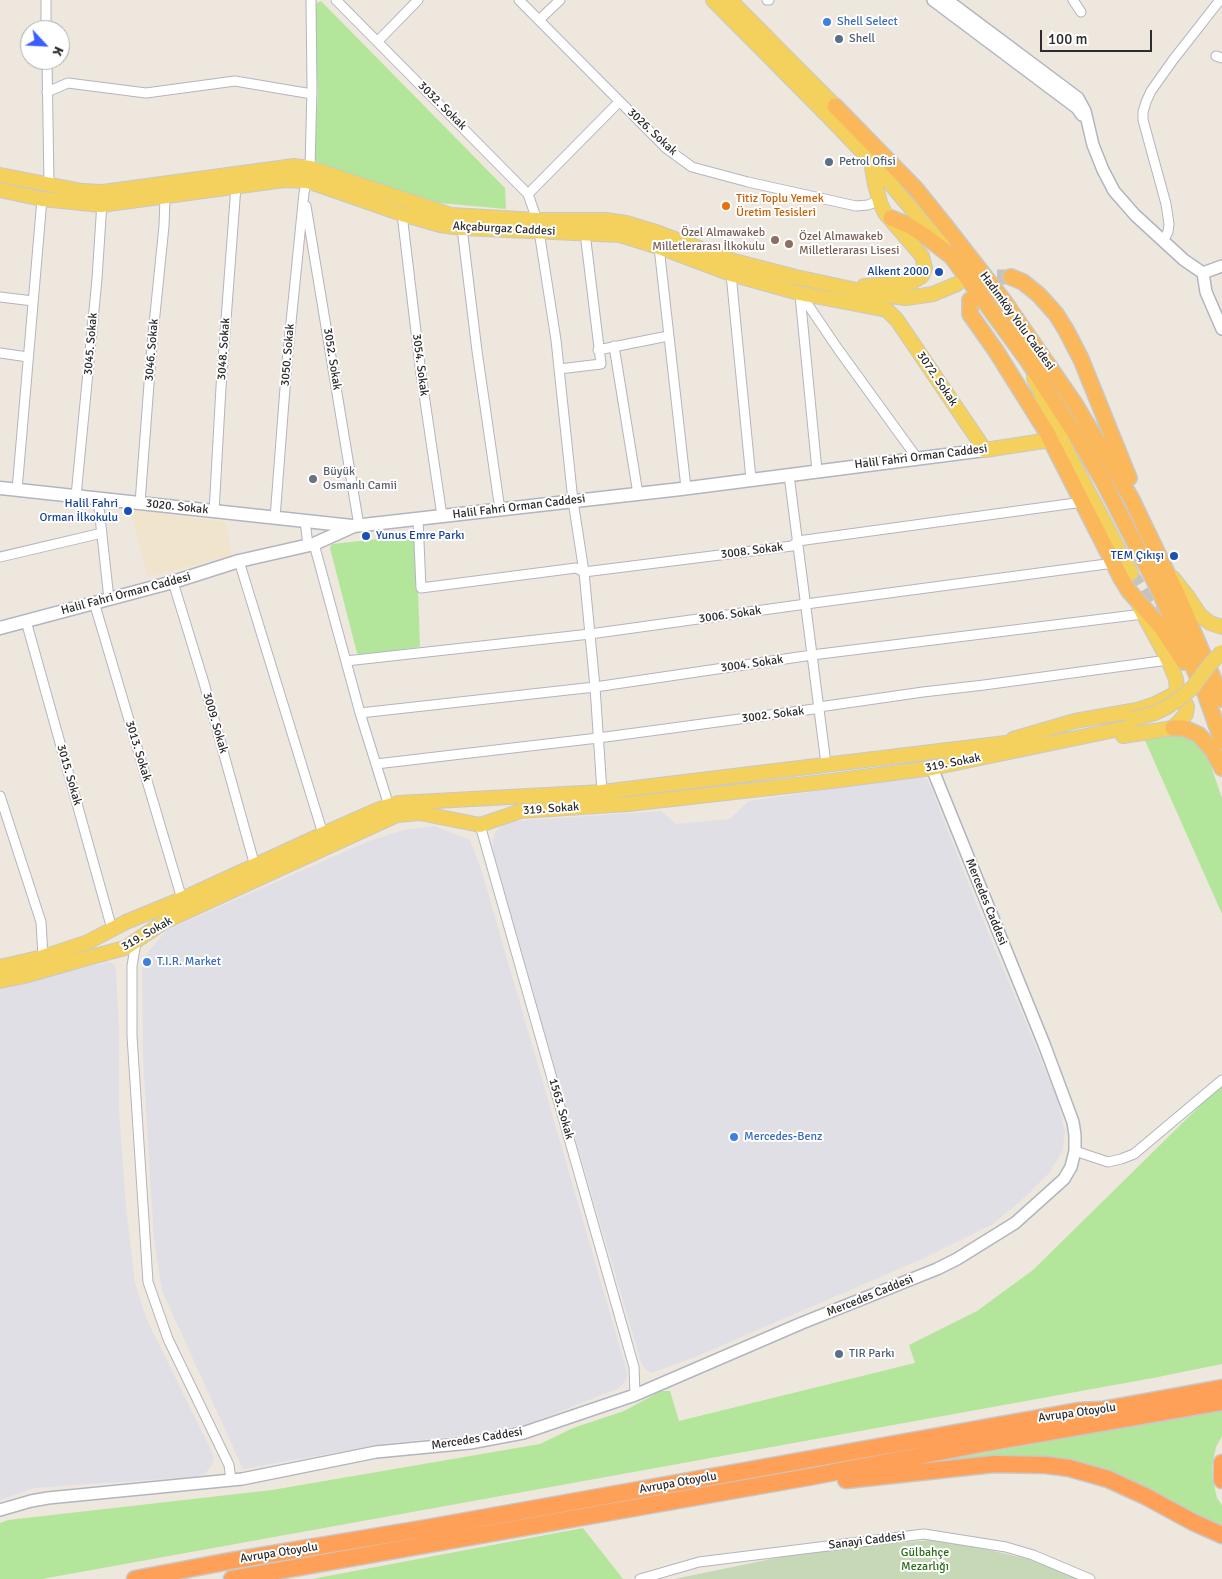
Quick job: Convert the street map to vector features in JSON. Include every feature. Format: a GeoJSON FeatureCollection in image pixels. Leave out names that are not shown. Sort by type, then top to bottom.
{"type":"FeatureCollection","features":[{"type":"Feature","properties":{"kind":"highway","name":"Hadımköy Yolu Caddesi"},"geometry":{"type":"LineString","coordinates":[[835,106],[915,188],[969,254],[1075,404],[1122,481],[1197,637],[1222,699]]}},
{"type":"Feature","properties":{"kind":"highway","name":"Hadımköy Yolu Caddesi"},"geometry":{"type":"LineString","coordinates":[[891,218],[908,225],[924,235],[952,257],[974,296],[1028,361],[1076,435],[1144,557],[1197,674],[1222,741]]}},
{"type":"Feature","properties":{"kind":"highway"},"geometry":{"type":"LineString","coordinates":[[1011,276],[1023,282],[1039,295],[1056,314],[1073,343],[1129,478],[1138,503],[1142,523]]}},
{"type":"Feature","properties":{"kind":"highway"},"geometry":{"type":"LineString","coordinates":[[974,296],[970,314],[996,351],[1050,440],[1129,590],[1161,627],[1185,664],[1197,674]]}},
{"type":"Feature","properties":{"kind":"highway"},"geometry":{"type":"LineString","coordinates":[[1173,728],[1184,728],[1199,735],[1213,751],[1222,768]]}},
{"type":"Feature","properties":{"kind":"highway"},"geometry":{"type":"LineString","coordinates":[[1078,1411],[1119,1400],[1222,1378]]}},
{"type":"Feature","properties":{"kind":"highway","name":"Avrupa Otoyolu"},"geometry":{"type":"LineString","coordinates":[[135,1579],[230,1560],[427,1528],[1078,1411],[1101,1410],[1222,1388]]}},
{"type":"Feature","properties":{"kind":"highway","name":"Avrupa Otoyolu"},"geometry":{"type":"LineString","coordinates":[[232,1579],[1222,1402]]}},
{"type":"Feature","properties":{"kind":"highway"},"geometry":{"type":"LineString","coordinates":[[1222,1463],[1222,1480]]}},
{"type":"Feature","properties":{"kind":"highway"},"geometry":{"type":"LineString","coordinates":[[732,1491],[786,1490],[859,1478],[994,1464],[1046,1465],[1069,1468],[1108,1479],[1146,1496],[1192,1522],[1222,1535]]}},
{"type":"Feature","properties":{"kind":"main road"},"geometry":{"type":"LineString","coordinates":[[713,0],[871,161],[952,257]]}},
{"type":"Feature","properties":{"kind":"main road","name":"Hadımköy Yolu Caddesi"},"geometry":{"type":"LineString","coordinates":[[730,0],[835,106]]}},
{"type":"Feature","properties":{"kind":"main road"},"geometry":{"type":"LineString","coordinates":[[824,282],[863,286],[910,284],[922,276],[925,268],[922,256],[885,213],[875,185],[871,161]]}},
{"type":"Feature","properties":{"kind":"main road","name":"Akçaburgaz Caddesi"},"geometry":{"type":"LineString","coordinates":[[0,175],[82,191],[102,199],[294,166],[307,181],[440,225],[462,228],[606,220],[626,223],[656,232],[704,251],[732,268],[824,282]]}},
{"type":"Feature","properties":{"kind":"main road","name":"Akçaburgaz Caddesi"},"geometry":{"type":"LineString","coordinates":[[0,190],[42,199],[165,198],[284,180],[307,181],[451,215],[538,225],[585,233],[620,235],[732,268],[800,292],[887,310]]}},
{"type":"Feature","properties":{"kind":"main road"},"geometry":{"type":"LineString","coordinates":[[824,282],[854,290],[906,298],[933,294],[957,284]]}},
{"type":"Feature","properties":{"kind":"main road","name":"3072. Sokak"},"geometry":{"type":"LineString","coordinates":[[887,310],[897,320],[985,450]]}},
{"type":"Feature","properties":{"kind":"main road"},"geometry":{"type":"LineString","coordinates":[[1028,361],[1036,385],[1066,449],[1131,573]]}},
{"type":"Feature","properties":{"kind":"main road","name":"Halil Fahri Orman Caddesi"},"geometry":{"type":"LineString","coordinates":[[0,628],[173,582],[239,561],[311,544],[356,526],[638,494],[1050,440]]}},
{"type":"Feature","properties":{"kind":"main road","name":"3020. Sokak"},"geometry":{"type":"LineString","coordinates":[[0,488],[356,526]]}},
{"type":"Feature","properties":{"kind":"main road"},"geometry":{"type":"LineString","coordinates":[[1167,573],[1178,584],[1200,615],[1210,623],[1222,628]]}},
{"type":"Feature","properties":{"kind":"main road"},"geometry":{"type":"LineString","coordinates":[[992,745],[1075,721],[1137,710],[1173,695],[1177,689],[1176,679],[1168,660],[1129,590]]}},
{"type":"Feature","properties":{"kind":"main road"},"geometry":{"type":"LineString","coordinates":[[1133,723],[1168,707],[1182,697],[1193,687],[1210,664],[1222,652]]}},
{"type":"Feature","properties":{"kind":"main road"},"geometry":{"type":"LineString","coordinates":[[1133,723],[1160,718],[1184,704],[1222,661]]}},
{"type":"Feature","properties":{"kind":"main road"},"geometry":{"type":"LineString","coordinates":[[1009,752],[1032,753],[1173,728],[1186,714],[1187,707],[1184,700],[1179,696],[1173,695]]}},
{"type":"Feature","properties":{"kind":"main road","name":"319. Sokak"},"geometry":{"type":"LineString","coordinates":[[0,967],[43,957],[88,942],[126,922],[182,899],[322,834],[398,803],[602,792],[1024,741],[1133,723]]}},
{"type":"Feature","properties":{"kind":"main road","name":"319. Sokak"},"geometry":{"type":"LineString","coordinates":[[0,981],[119,951],[136,942],[164,922],[397,815],[420,813],[482,823],[521,811],[628,804],[832,781],[932,768],[1133,723]]}},
{"type":"Feature","properties":{"kind":"main road"},"geometry":{"type":"LineString","coordinates":[[473,799],[467,805],[465,813],[467,819],[482,823],[496,812],[495,806],[489,798]]}},
{"type":"Feature","properties":{"kind":"main road"},"geometry":{"type":"LineString","coordinates":[[126,922],[135,928],[136,942]]}},
{"type":"Feature","properties":{"kind":"main road"},"geometry":{"type":"LineString","coordinates":[[112,929],[112,942],[119,951]]}},
{"type":"Feature","properties":{"kind":"street"},"geometry":{"type":"LineString","coordinates":[[46,0],[46,20]]}},
{"type":"Feature","properties":{"kind":"street"},"geometry":{"type":"LineString","coordinates":[[307,181],[312,94],[310,0]]}},
{"type":"Feature","properties":{"kind":"street","name":"3032. Sokak"},"geometry":{"type":"LineString","coordinates":[[336,0],[528,194],[538,225],[556,340],[573,501],[584,572],[595,687],[602,792]]}},
{"type":"Feature","properties":{"kind":"street"},"geometry":{"type":"LineString","coordinates":[[378,41],[418,0]]}},
{"type":"Feature","properties":{"kind":"street","name":"3026. Sokak"},"geometry":{"type":"LineString","coordinates":[[519,0],[666,148],[692,167],[748,182],[856,206],[868,206],[880,200]]}},
{"type":"Feature","properties":{"kind":"street"},"geometry":{"type":"LineString","coordinates":[[539,20],[560,0]]}},
{"type":"Feature","properties":{"kind":"street"},"geometry":{"type":"LineString","coordinates":[[933,0],[1077,108],[1087,122]]}},
{"type":"Feature","properties":{"kind":"street"},"geometry":{"type":"LineString","coordinates":[[947,0],[1078,98],[1082,104],[1093,145],[1114,191],[1125,205],[1163,241],[1184,260],[1203,273],[1206,292],[1222,329]]}},
{"type":"Feature","properties":{"kind":"street"},"geometry":{"type":"LineString","coordinates":[[1073,0],[1081,12]]}},
{"type":"Feature","properties":{"kind":"street"},"geometry":{"type":"LineString","coordinates":[[1163,241],[1168,232],[1169,224],[1166,204],[1143,120],[1143,112],[1151,91],[1220,0]]}},
{"type":"Feature","properties":{"kind":"street"},"geometry":{"type":"LineString","coordinates":[[47,70],[49,184]]}},
{"type":"Feature","properties":{"kind":"street"},"geometry":{"type":"LineString","coordinates":[[47,92],[68,83],[146,94],[235,81],[312,94]]}},
{"type":"Feature","properties":{"kind":"street"},"geometry":{"type":"LineString","coordinates":[[528,194],[619,102]]}},
{"type":"Feature","properties":{"kind":"street","name":"3050. Sokak"},"geometry":{"type":"LineString","coordinates":[[274,518],[287,362],[307,181]]}},
{"type":"Feature","properties":{"kind":"street","name":"3052. Sokak"},"geometry":{"type":"LineString","coordinates":[[307,181],[356,526]]}},
{"type":"Feature","properties":{"kind":"street","name":"3048. Sokak"},"geometry":{"type":"LineString","coordinates":[[214,512],[236,186]]}},
{"type":"Feature","properties":{"kind":"street","name":"3046. Sokak"},"geometry":{"type":"LineString","coordinates":[[140,503],[165,198]]}},
{"type":"Feature","properties":{"kind":"street"},"geometry":{"type":"LineString","coordinates":[[17,490],[42,199]]}},
{"type":"Feature","properties":{"kind":"street","name":"3045. Sokak"},"geometry":{"type":"LineString","coordinates":[[76,496],[97,279],[102,199]]}},
{"type":"Feature","properties":{"kind":"street","name":"3054. Sokak"},"geometry":{"type":"LineString","coordinates":[[402,214],[421,374],[442,516]]}},
{"type":"Feature","properties":{"kind":"street"},"geometry":{"type":"LineString","coordinates":[[462,228],[477,352],[500,510]]}},
{"type":"Feature","properties":{"kind":"street"},"geometry":{"type":"LineString","coordinates":[[559,369],[601,364],[585,233]]}},
{"type":"Feature","properties":{"kind":"street"},"geometry":{"type":"LineString","coordinates":[[659,247],[686,488]]}},
{"type":"Feature","properties":{"kind":"street"},"geometry":{"type":"LineString","coordinates":[[1203,273],[1222,266]]}},
{"type":"Feature","properties":{"kind":"street"},"geometry":{"type":"LineString","coordinates":[[732,268],[751,479]]}},
{"type":"Feature","properties":{"kind":"street"},"geometry":{"type":"LineString","coordinates":[[800,292],[838,349],[917,458]]}},
{"type":"Feature","properties":{"kind":"street"},"geometry":{"type":"LineString","coordinates":[[800,292],[817,471]]}},
{"type":"Feature","properties":{"kind":"street"},"geometry":{"type":"LineString","coordinates":[[0,297],[32,301]]}},
{"type":"Feature","properties":{"kind":"street"},"geometry":{"type":"LineString","coordinates":[[598,350],[668,336]]}},
{"type":"Feature","properties":{"kind":"street"},"geometry":{"type":"LineString","coordinates":[[614,346],[638,494]]}},
{"type":"Feature","properties":{"kind":"street"},"geometry":{"type":"LineString","coordinates":[[0,354],[28,357]]}},
{"type":"Feature","properties":{"kind":"street"},"geometry":{"type":"LineString","coordinates":[[789,474],[826,764]]}},
{"type":"Feature","properties":{"kind":"street"},"geometry":{"type":"LineString","coordinates":[[98,499],[109,599]]}},
{"type":"Feature","properties":{"kind":"street","name":"3008. Sokak"},"geometry":{"type":"LineString","coordinates":[[418,519],[421,588],[576,568],[584,572],[792,546],[798,541],[1083,502]]}},
{"type":"Feature","properties":{"kind":"street"},"geometry":{"type":"LineString","coordinates":[[305,521],[360,713],[390,806]]}},
{"type":"Feature","properties":{"kind":"street"},"geometry":{"type":"LineString","coordinates":[[0,557],[102,533]]}},
{"type":"Feature","properties":{"kind":"street"},"geometry":{"type":"LineString","coordinates":[[239,561],[322,834]]}},
{"type":"Feature","properties":{"kind":"street","name":"3006. Sokak"},"geometry":{"type":"LineString","coordinates":[[346,661],[590,634],[1114,563]]}},
{"type":"Feature","properties":{"kind":"street","name":"3009. Sokak"},"geometry":{"type":"LineString","coordinates":[[173,582],[204,683],[255,866]]}},
{"type":"Feature","properties":{"kind":"street","name":"3013. Sokak"},"geometry":{"type":"LineString","coordinates":[[94,602],[182,899]]}},
{"type":"Feature","properties":{"kind":"street","name":"3004. Sokak"},"geometry":{"type":"LineString","coordinates":[[360,713],[595,687],[812,656],[1143,614]]}},
{"type":"Feature","properties":{"kind":"street","name":"3015. Sokak"},"geometry":{"type":"LineString","coordinates":[[26,621],[112,929]]}},
{"type":"Feature","properties":{"kind":"street","name":"3002. Sokak"},"geometry":{"type":"LineString","coordinates":[[376,764],[598,738],[1168,660]]}},
{"type":"Feature","properties":{"kind":"street","name":"Mercedes Caddesi"},"geometry":{"type":"LineString","coordinates":[[0,1510],[48,1498],[261,1476],[376,1452],[470,1443],[524,1433],[635,1395],[802,1323],[937,1269],[957,1259],[1015,1223],[1064,1179],[1071,1167],[1075,1151],[1073,1122],[1068,1105],[932,768]]}},
{"type":"Feature","properties":{"kind":"street"},"geometry":{"type":"LineString","coordinates":[[0,796],[41,922],[43,957]]}},
{"type":"Feature","properties":{"kind":"street","name":"1563. Sokak"},"geometry":{"type":"LineString","coordinates":[[482,823],[634,1367],[635,1395]]}},
{"type":"Feature","properties":{"kind":"street"},"geometry":{"type":"LineString","coordinates":[[136,942],[132,966],[132,1036],[148,1282],[168,1339],[229,1465],[231,1480]]}},
{"type":"Feature","properties":{"kind":"street"},"geometry":{"type":"LineString","coordinates":[[119,951],[132,966]]}},
{"type":"Feature","properties":{"kind":"street"},"geometry":{"type":"LineString","coordinates":[[1075,1151],[1108,1162],[1134,1154],[1222,1080]]}},
{"type":"Feature","properties":{"kind":"street","name":"Sanayi Caddesi"},"geometry":{"type":"LineString","coordinates":[[640,1579],[699,1562],[924,1534],[1006,1547],[1033,1555],[1090,1579]]}},
{"type":"Feature","properties":{"kind":"shaded area"},"geometry":{"type":"Polygon","coordinates":[[[130,509],[226,522],[232,556],[148,577],[130,509]]]}},
{"type":"Feature","properties":{"kind":"shaded area"},"geometry":{"type":"Polygon","coordinates":[[[921,776],[928,780],[982,918],[1057,1099],[1065,1132],[1062,1152],[1049,1173],[1024,1198],[993,1224],[922,1259],[695,1357],[651,1373],[645,1369],[641,1362],[495,866],[492,854],[493,839],[496,831],[505,823],[514,821],[661,811],[676,824],[730,819],[749,801],[921,776]]]}},
{"type":"Feature","properties":{"kind":"shaded area"},"geometry":{"type":"Polygon","coordinates":[[[435,826],[470,840],[481,869],[627,1372],[626,1381],[619,1388],[526,1425],[461,1436],[388,1443],[243,1469],[162,1291],[154,1240],[143,1059],[142,959],[167,930],[369,841],[404,830],[435,826]]]}},
{"type":"Feature","properties":{"kind":"shaded area"},"geometry":{"type":"Polygon","coordinates":[[[110,962],[115,965],[116,973],[119,1029],[119,1109],[126,1207],[135,1283],[147,1320],[211,1450],[214,1457],[213,1463],[205,1474],[193,1477],[34,1488],[0,1500],[0,983],[110,962]]]}},
{"type":"Feature","properties":{"kind":"green space"},"geometry":{"type":"Polygon","coordinates":[[[321,1],[505,188],[506,209],[439,203],[318,164],[314,158],[318,92],[313,5],[321,1]]]}},
{"type":"Feature","properties":{"kind":"green space"},"geometry":{"type":"Polygon","coordinates":[[[416,535],[420,647],[361,655],[357,653],[330,548],[332,544],[416,535]]]}},
{"type":"Feature","properties":{"kind":"green space"},"geometry":{"type":"Polygon","coordinates":[[[1189,734],[1206,752],[1222,798],[1222,914],[1143,736],[1189,734]]]}},
{"type":"Feature","properties":{"kind":"green space"},"geometry":{"type":"Polygon","coordinates":[[[1222,1084],[1222,1364],[42,1579],[0,1579],[0,1523],[8,1520],[272,1490],[540,1444],[573,1428],[624,1411],[661,1391],[670,1391],[679,1421],[915,1363],[909,1345],[977,1311],[1033,1270],[1222,1084]]]}},
{"type":"Feature","properties":{"kind":"green space"},"geometry":{"type":"Polygon","coordinates":[[[1222,1410],[1222,1436],[1216,1447],[1212,1466],[1217,1498],[1222,1505],[1222,1528],[1124,1479],[947,1462],[946,1460],[1222,1410]]]}},
{"type":"Feature","properties":{"kind":"green space"},"geometry":{"type":"Polygon","coordinates":[[[583,1528],[623,1579],[312,1579],[583,1528]]]}},
{"type":"Feature","properties":{"kind":"green space","name":"Gülbahçe Mezarlığı"},"geometry":{"type":"Polygon","coordinates":[[[942,1539],[1045,1563],[1078,1579],[674,1579],[810,1551],[942,1539]]]}},
{"type":"Feature","properties":{"kind":"tunnel"},"geometry":{"type":"LineString","coordinates":[[978,288],[991,277],[1011,277]]}},
{"type":"Feature","properties":{"kind":"tunnel"},"geometry":{"type":"LineString","coordinates":[[1131,573],[1157,615]]}},
{"type":"Feature","properties":{"kind":"place","name":"Shell Select"},"geometry":{"type":"Point","coordinates":[827,22]}},
{"type":"Feature","properties":{"kind":"place","name":"Shell"},"geometry":{"type":"Point","coordinates":[839,39]}},
{"type":"Feature","properties":{"kind":"place","name":"Petrol Ofisi"},"geometry":{"type":"Point","coordinates":[829,162]}},
{"type":"Feature","properties":{"kind":"place","name":"Titiz Toplu Yemek Üretim Tesisleri"},"geometry":{"type":"Point","coordinates":[726,206]}},
{"type":"Feature","properties":{"kind":"place","name":"Özel Almawakeb Milletlerarası İlkokulu"},"geometry":{"type":"Point","coordinates":[775,240]}},
{"type":"Feature","properties":{"kind":"place","name":"Özel Almawakeb Milletlerarası Lisesi"},"geometry":{"type":"Point","coordinates":[789,244]}},
{"type":"Feature","properties":{"kind":"place","name":"Alkent 2000"},"geometry":{"type":"Point","coordinates":[939,272]}},
{"type":"Feature","properties":{"kind":"place","name":"Büyük Osmanlı Camii"},"geometry":{"type":"Point","coordinates":[313,479]}},
{"type":"Feature","properties":{"kind":"place","name":"Halil Fahri Orman İlkokulu"},"geometry":{"type":"Point","coordinates":[128,511]}},
{"type":"Feature","properties":{"kind":"place","name":"Yunus Emre Parkı"},"geometry":{"type":"Point","coordinates":[366,536]}},
{"type":"Feature","properties":{"kind":"place","name":"TEM Çıkışı"},"geometry":{"type":"Point","coordinates":[1174,556]}},
{"type":"Feature","properties":{"kind":"place","name":"T.I.R. Market"},"geometry":{"type":"Point","coordinates":[147,962]}},
{"type":"Feature","properties":{"kind":"place","name":"Mercedes-Benz"},"geometry":{"type":"Point","coordinates":[734,1137]}},
{"type":"Feature","properties":{"kind":"place","name":"TIR Parkı"},"geometry":{"type":"Point","coordinates":[839,1354]}}]}
